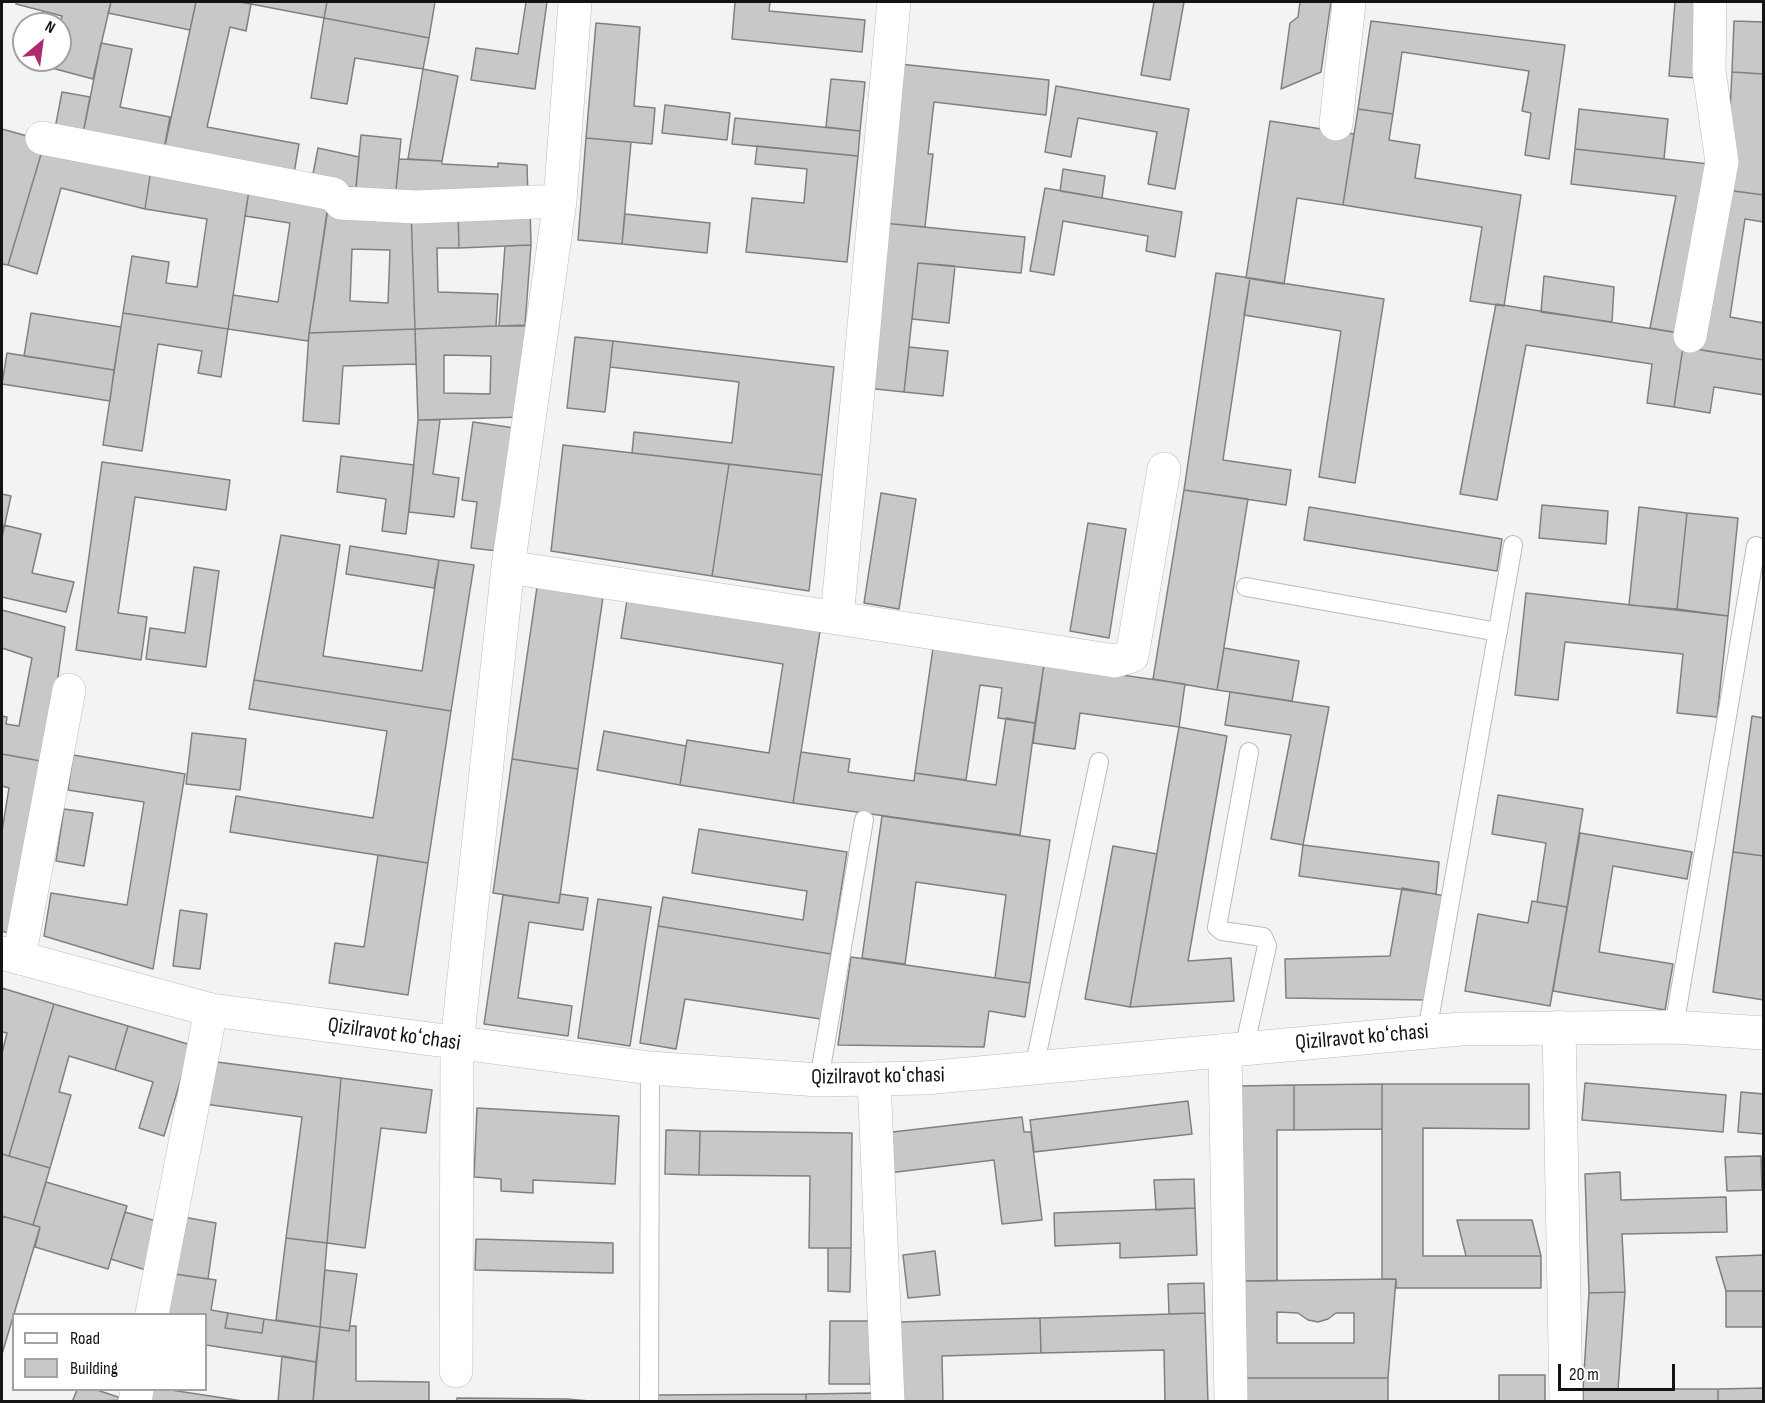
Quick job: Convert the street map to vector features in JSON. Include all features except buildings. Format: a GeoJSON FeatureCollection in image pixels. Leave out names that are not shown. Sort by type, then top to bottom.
{"type":"FeatureCollection","features":[{"type":"Feature","properties":{"kind":"street"},"geometry":{"type":"LineString","coordinates":[[456,1371],[457,1043],[508,567],[560,201],[575,2]]}},
{"type":"Feature","properties":{"kind":"street"},"geometry":{"type":"LineString","coordinates":[[837,618],[894,2]]}},
{"type":"Feature","properties":{"kind":"street"},"geometry":{"type":"LineString","coordinates":[[1336,124],[1349,2]]}},
{"type":"Feature","properties":{"kind":"street"},"geometry":{"type":"LineString","coordinates":[[1690,336],[1722,162],[1709,71],[1710,2]]}},
{"type":"Feature","properties":{"kind":"street"},"geometry":{"type":"LineString","coordinates":[[42,138],[333,194],[341,203],[416,207],[560,201]]}},
{"type":"Feature","properties":{"kind":"street"},"geometry":{"type":"LineString","coordinates":[[508,567],[1115,661],[1132,656],[1164,469]]}},
{"type":"Feature","properties":{"kind":"street"},"geometry":{"type":"LineString","coordinates":[[10,955],[69,690]]}},
{"type":"Feature","properties":{"kind":"street","name":"Qizilravot koʻchasi"},"geometry":{"type":"LineString","coordinates":[[10,955],[211,1010],[650,1068],[819,1080],[924,1078],[1427,1032],[1559,1027],[1674,1027],[1764,1033]]}},
{"type":"Feature","properties":{"kind":"street"},"geometry":{"type":"LineString","coordinates":[[152,1313],[211,1010]]}},
{"type":"Feature","properties":{"kind":"street"},"geometry":{"type":"LineString","coordinates":[[1559,1027],[1566,1401]]}},
{"type":"Feature","properties":{"kind":"street"},"geometry":{"type":"LineString","coordinates":[[1231,1401],[1234,1049]]}},
{"type":"Feature","properties":{"kind":"street"},"geometry":{"type":"LineString","coordinates":[[874,1079],[888,1401]]}},
{"type":"Feature","properties":{"kind":"lane"},"geometry":{"type":"LineString","coordinates":[[1427,1032],[1513,545]]}},
{"type":"Feature","properties":{"kind":"lane"},"geometry":{"type":"LineString","coordinates":[[1674,1027],[1756,546]]}},
{"type":"Feature","properties":{"kind":"lane"},"geometry":{"type":"LineString","coordinates":[[1246,587],[1498,632]]}},
{"type":"Feature","properties":{"kind":"lane"},"geometry":{"type":"LineString","coordinates":[[1234,1049],[1267,946],[1263,937],[1222,931],[1217,927],[1249,752]]}},
{"type":"Feature","properties":{"kind":"lane"},"geometry":{"type":"LineString","coordinates":[[1034,1068],[1098,762]]}},
{"type":"Feature","properties":{"kind":"lane"},"geometry":{"type":"LineString","coordinates":[[819,1080],[864,820]]}},
{"type":"Feature","properties":{"kind":"lane"},"geometry":{"type":"LineString","coordinates":[[649,1401],[650,1068]]}}]}
